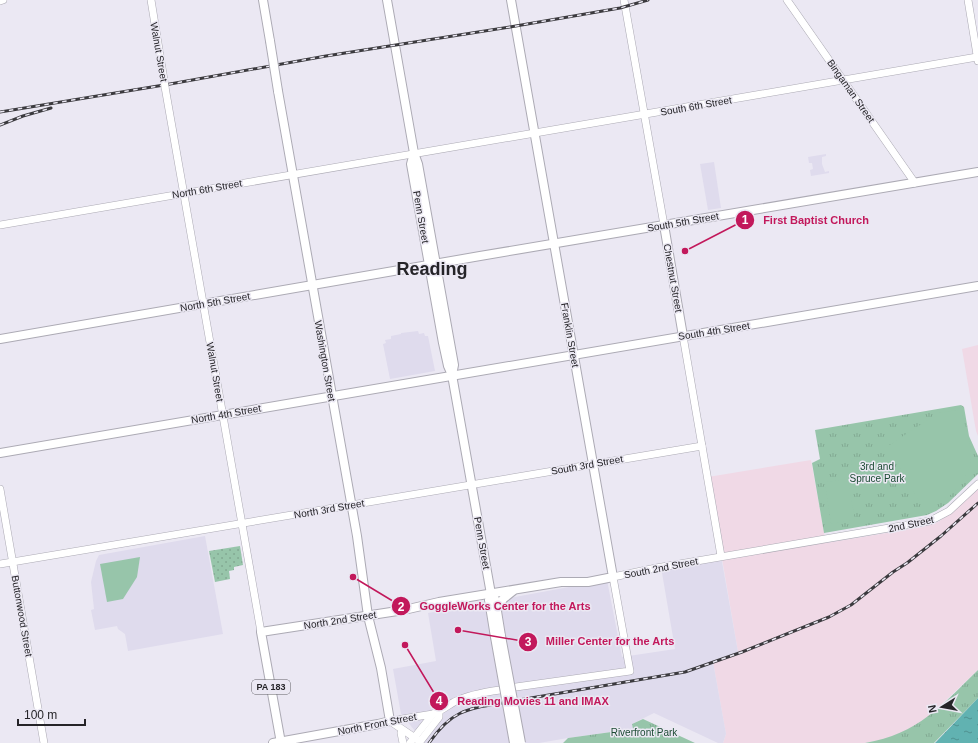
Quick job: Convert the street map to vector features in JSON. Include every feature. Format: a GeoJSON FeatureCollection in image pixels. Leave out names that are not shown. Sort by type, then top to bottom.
{"type":"FeatureCollection","features":[{"type":"Feature","properties":{"kind":"main road","name":"Washington Street"},"geometry":{"type":"LineString","coordinates":[[263,0],[351,505],[368,616],[376,643],[390,721]]}},
{"type":"Feature","properties":{"kind":"main road","name":"Penn Street"},"geometry":{"type":"LineString","coordinates":[[387,0],[414,153],[412,164],[433,264],[446,360],[452,375],[491,594],[489,600],[494,610],[498,636]]}},
{"type":"Feature","properties":{"kind":"main road","name":"Franklin Street"},"geometry":{"type":"LineString","coordinates":[[511,0],[613,577]]}},
{"type":"Feature","properties":{"kind":"main road","name":"South 5th Street"},"geometry":{"type":"LineString","coordinates":[[433,264],[978,172]]}},
{"type":"Feature","properties":{"kind":"main road","name":"Chestnut Street"},"geometry":{"type":"LineString","coordinates":[[664,225],[683,336]]}},
{"type":"Feature","properties":{"kind":"main road","name":"North 5th Street"},"geometry":{"type":"LineString","coordinates":[[0,339],[433,264]]}},
{"type":"Feature","properties":{"kind":"main road","name":"South 4th Street"},"geometry":{"type":"LineString","coordinates":[[452,375],[977,287]]}},
{"type":"Feature","properties":{"kind":"main road","name":"North 4th Street"},"geometry":{"type":"LineString","coordinates":[[0,453],[452,375]]}},
{"type":"Feature","properties":{"kind":"main road","name":"South 2nd Street"},"geometry":{"type":"LineString","coordinates":[[491,594],[561,582],[588,582],[613,577]]}},
{"type":"Feature","properties":{"kind":"main road"},"geometry":{"type":"LineString","coordinates":[[467,598],[484,602],[494,610],[503,598],[514,590]]}},
{"type":"Feature","properties":{"kind":"main road"},"geometry":{"type":"LineString","coordinates":[[364,591],[370,605],[378,611],[387,612]]}},
{"type":"Feature","properties":{"kind":"main road","name":"North 2nd Street"},"geometry":{"type":"LineString","coordinates":[[261,632],[368,616],[491,594]]}},
{"type":"Feature","properties":{"kind":"main road"},"geometry":{"type":"LineString","coordinates":[[376,643],[374,630],[376,621],[378,617],[387,612]]}},
{"type":"Feature","properties":{"kind":"main road","name":"Walnut Street"},"geometry":{"type":"LineString","coordinates":[[261,632],[278,743]]}},
{"type":"Feature","properties":{"kind":"main road"},"geometry":{"type":"LineString","coordinates":[[498,636],[514,743]]}},
{"type":"Feature","properties":{"kind":"main road"},"geometry":{"type":"LineString","coordinates":[[498,636],[521,743]]}},
{"type":"Feature","properties":{"kind":"main road","name":"North Front Street"},"geometry":{"type":"LineString","coordinates":[[278,743],[390,721]]}},
{"type":"Feature","properties":{"kind":"street","name":"Walnut Street"},"geometry":{"type":"LineString","coordinates":[[151,0],[222,415],[261,632]]}},
{"type":"Feature","properties":{"kind":"street","name":"Chestnut Street"},"geometry":{"type":"LineString","coordinates":[[624,0],[664,225]]}},
{"type":"Feature","properties":{"kind":"street","name":"Bingaman Street"},"geometry":{"type":"LineString","coordinates":[[787,0],[915,183]]}},
{"type":"Feature","properties":{"kind":"street"},"geometry":{"type":"LineString","coordinates":[[968,0],[978,59]]}},
{"type":"Feature","properties":{"kind":"street","name":"South 6th Street"},"geometry":{"type":"LineString","coordinates":[[414,153],[844,80],[978,59]]}},
{"type":"Feature","properties":{"kind":"street","name":"North 6th Street"},"geometry":{"type":"LineString","coordinates":[[0,225],[414,153]]}},
{"type":"Feature","properties":{"kind":"street","name":"Chestnut Street"},"geometry":{"type":"LineString","coordinates":[[683,336],[721,556]]}},
{"type":"Feature","properties":{"kind":"street","name":"South 3rd Street"},"geometry":{"type":"LineString","coordinates":[[471,484],[702,446]]}},
{"type":"Feature","properties":{"kind":"street","name":"North 3rd Street"},"geometry":{"type":"LineString","coordinates":[[0,564],[471,484]]}},
{"type":"Feature","properties":{"kind":"street","name":"2nd Street"},"geometry":{"type":"LineString","coordinates":[[831,539],[934,520],[949,511],[978,484]]}},
{"type":"Feature","properties":{"kind":"street","name":"Buttonwood Street"},"geometry":{"type":"LineString","coordinates":[[0,489],[44,743]]}},
{"type":"Feature","properties":{"kind":"street","name":"South 2nd Street"},"geometry":{"type":"LineString","coordinates":[[613,577],[721,556],[831,539]]}},
{"type":"Feature","properties":{"kind":"street","name":"Franklin Street"},"geometry":{"type":"LineString","coordinates":[[516,687],[630,670],[613,577]]}},
{"type":"Feature","properties":{"kind":"street","name":"North Front Street"},"geometry":{"type":"LineString","coordinates":[[390,721],[436,713],[461,699],[500,690]]}},
{"type":"Feature","properties":{"kind":"street"},"geometry":{"type":"LineString","coordinates":[[415,742],[436,713]]}},
{"type":"Feature","properties":{"kind":"street"},"geometry":{"type":"LineString","coordinates":[[390,721],[394,728],[415,742]]}},
{"type":"Feature","properties":{"kind":"street"},"geometry":{"type":"LineString","coordinates":[[390,721],[415,742]]}},
{"type":"Feature","properties":{"kind":"street"},"geometry":{"type":"LineString","coordinates":[[401,733],[403,743]]}},
{"type":"Feature","properties":{"kind":"shaded area"},"geometry":{"type":"Polygon","coordinates":[[[826,154],[826,156],[822,157],[822,164],[825,172],[829,171],[829,173],[811,176],[810,170],[813,169],[812,163],[809,163],[808,157],[826,154]]]}},
{"type":"Feature","properties":{"kind":"shaded area"},"geometry":{"type":"Polygon","coordinates":[[[714,162],[721,208],[708,210],[700,164],[714,162]]]}},
{"type":"Feature","properties":{"kind":"shaded area"},"geometry":{"type":"Polygon","coordinates":[[[418,331],[419,334],[424,333],[425,336],[428,336],[435,371],[390,379],[383,344],[386,343],[385,340],[391,339],[391,336],[401,333],[418,331]]]}},
{"type":"Feature","properties":{"kind":"shaded area"},"geometry":{"type":"Polygon","coordinates":[[[978,345],[978,436],[962,349],[978,345]]]}},
{"type":"Feature","properties":{"kind":"shaded area"},"geometry":{"type":"Polygon","coordinates":[[[811,460],[826,543],[923,527],[938,522],[951,513],[978,489],[978,670],[927,718],[906,731],[885,739],[865,743],[723,743],[726,734],[713,662],[738,652],[708,477],[811,460]]]}},
{"type":"Feature","properties":{"kind":"shaded area"},"geometry":{"type":"Polygon","coordinates":[[[205,536],[223,634],[128,651],[125,634],[118,629],[117,626],[95,630],[91,610],[94,609],[91,582],[99,555],[205,536]]]}},
{"type":"Feature","properties":{"kind":"shaded area"},"geometry":{"type":"Polygon","coordinates":[[[721,556],[738,652],[713,662],[726,734],[723,743],[718,743],[654,713],[632,724],[633,729],[539,743],[425,743],[401,714],[393,669],[436,661],[428,613],[607,580],[622,657],[675,649],[661,567],[721,556]]]}},
{"type":"Feature","properties":{"kind":"green space","name":"3rd and Spruce Park"},"geometry":{"type":"Polygon","coordinates":[[[961,405],[964,407],[969,436],[978,456],[978,474],[948,503],[927,515],[824,533],[812,463],[820,459],[815,430],[961,405]]]}},
{"type":"Feature","properties":{"kind":"green space"},"geometry":{"type":"Polygon","coordinates":[[[958,410],[962,413],[971,448],[970,467],[963,480],[952,494],[930,508],[921,505],[888,446],[938,413],[958,410]]]}},
{"type":"Feature","properties":{"kind":"green space"},"geometry":{"type":"Polygon","coordinates":[[[860,457],[862,467],[852,469],[851,459],[860,457]]]}},
{"type":"Feature","properties":{"kind":"green space"},"geometry":{"type":"Polygon","coordinates":[[[893,463],[897,483],[880,485],[877,465],[893,463]]]}},
{"type":"Feature","properties":{"kind":"green space"},"geometry":{"type":"Polygon","coordinates":[[[872,471],[875,487],[860,490],[857,474],[872,471]]]}},
{"type":"Feature","properties":{"kind":"green space"},"geometry":{"type":"Polygon","coordinates":[[[848,479],[855,520],[831,524],[825,482],[848,479]]]}},
{"type":"Feature","properties":{"kind":"green space"},"geometry":{"type":"Polygon","coordinates":[[[240,546],[243,565],[234,567],[234,570],[229,571],[230,579],[215,582],[209,551],[240,546]]]}},
{"type":"Feature","properties":{"kind":"green space"},"geometry":{"type":"Polygon","coordinates":[[[140,557],[137,577],[123,599],[107,602],[100,564],[140,557]]]}},
{"type":"Feature","properties":{"kind":"green space"},"geometry":{"type":"Polygon","coordinates":[[[978,670],[978,698],[934,743],[865,743],[884,739],[915,725],[953,695],[978,670]]]}},
{"type":"Feature","properties":{"kind":"green space","name":"Riverfront Park"},"geometry":{"type":"Polygon","coordinates":[[[643,719],[695,743],[563,743],[568,738],[633,729],[632,724],[643,719]]]}},
{"type":"Feature","properties":{"kind":"water"},"geometry":{"type":"Polygon","coordinates":[[[978,698],[978,743],[935,743],[978,698]]]}},
{"type":"Feature","properties":{"kind":"railway"},"geometry":{"type":"LineString","coordinates":[[0,112],[326,56],[620,8],[648,0]]}},
{"type":"Feature","properties":{"kind":"railway"},"geometry":{"type":"LineString","coordinates":[[0,125],[23,116],[51,108]]}},
{"type":"Feature","properties":{"kind":"railway"},"geometry":{"type":"LineString","coordinates":[[519,700],[685,672],[742,652],[829,617],[851,605],[907,563],[941,536],[978,503]]}},
{"type":"Feature","properties":{"kind":"railway"},"geometry":{"type":"LineString","coordinates":[[429,743],[445,724],[460,713],[478,707],[502,703]]}},
{"type":"Feature","properties":{"kind":"place","name":"First Baptist Church"},"geometry":{"type":"Point","coordinates":[685,251]}},
{"type":"Feature","properties":{"kind":"place","name":"GoggleWorks Center for the Arts"},"geometry":{"type":"Point","coordinates":[353,577]}},
{"type":"Feature","properties":{"kind":"place","name":"Miller Center for the Arts"},"geometry":{"type":"Point","coordinates":[458,630]}},
{"type":"Feature","properties":{"kind":"place","name":"Reading Movies 11 and IMAX"},"geometry":{"type":"Point","coordinates":[405,645]}},
{"type":"Feature","properties":{"kind":"district","name":"Reading"},"geometry":{"type":"Point","coordinates":[432,269]}}]}
